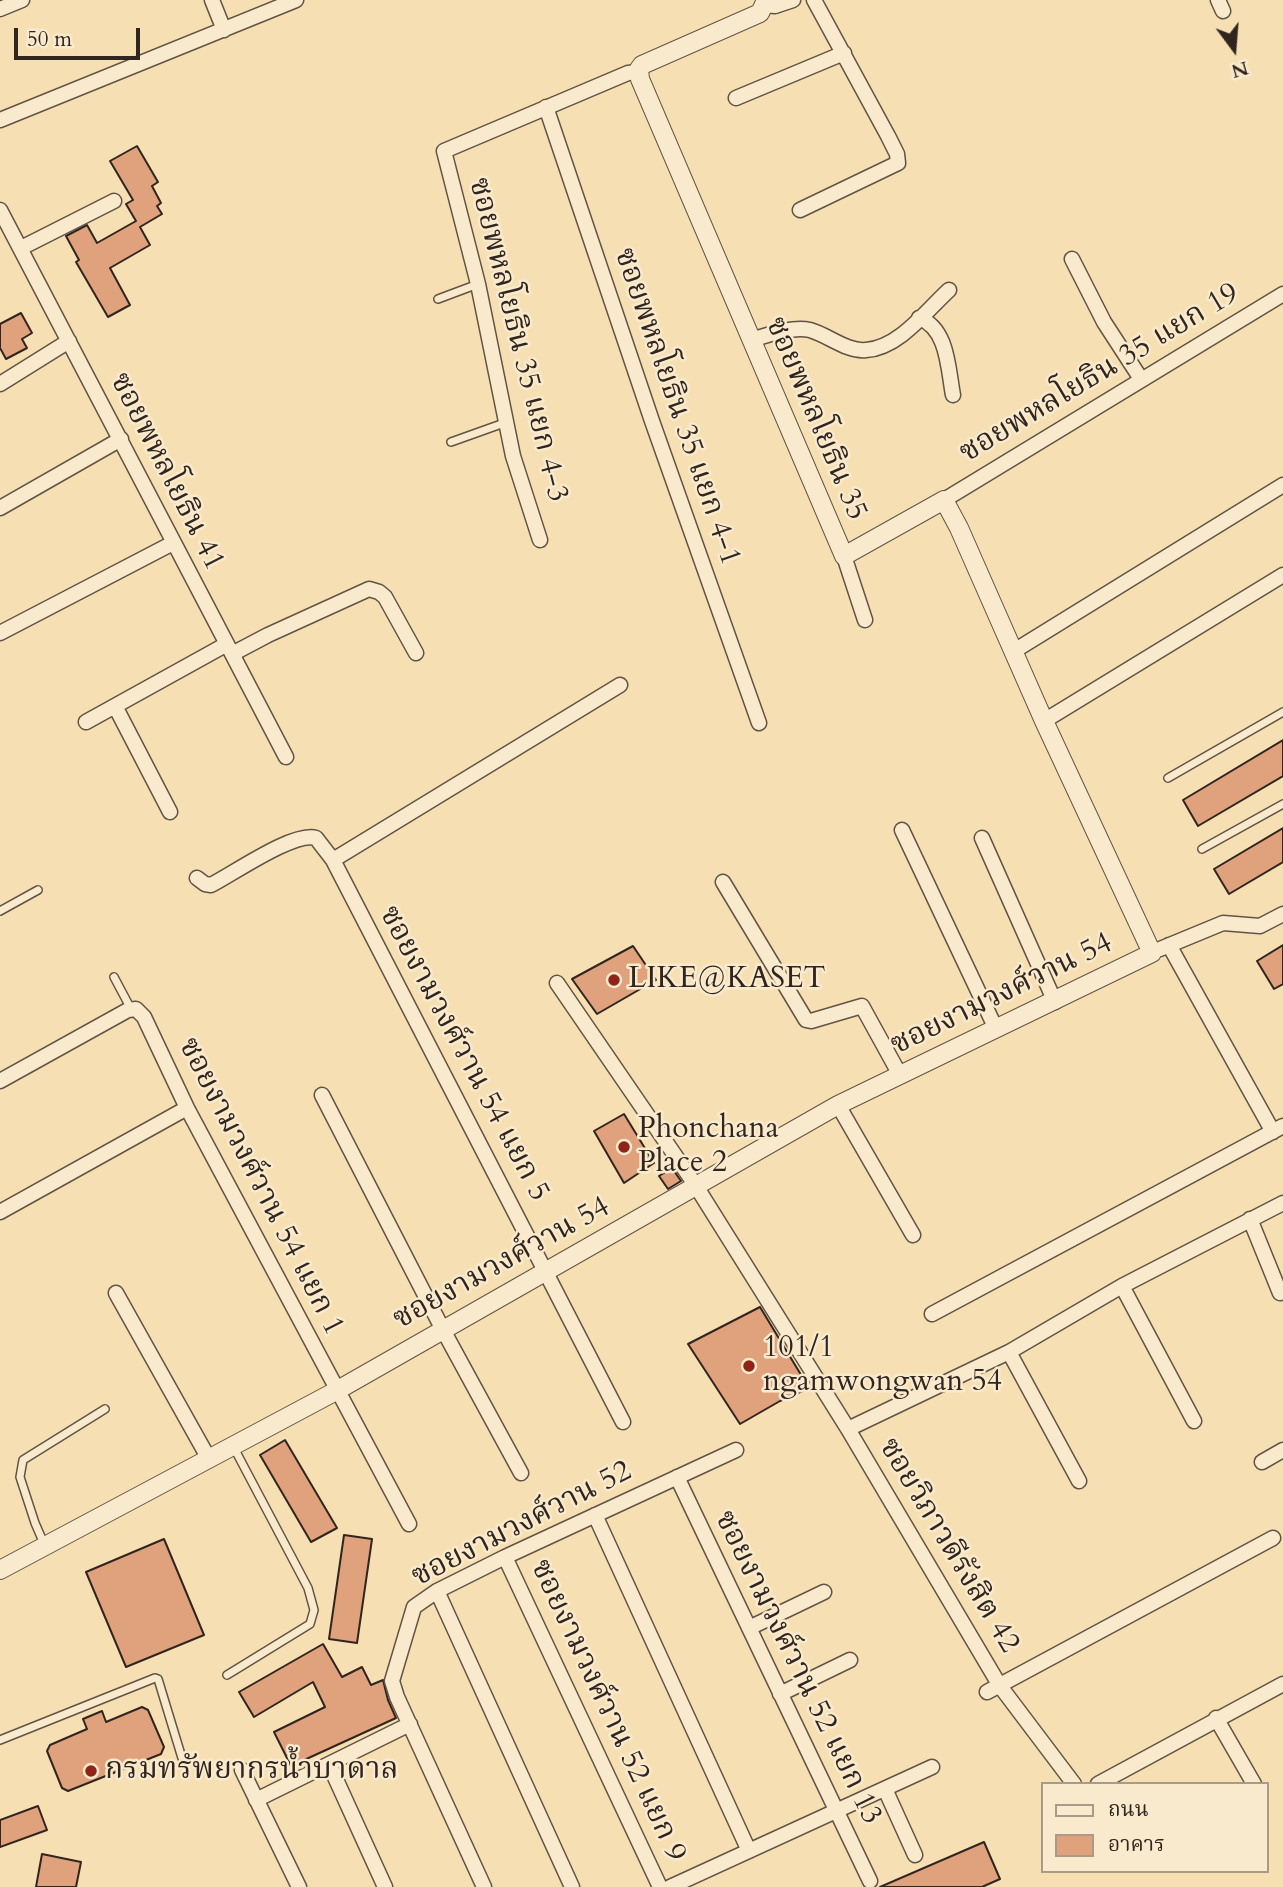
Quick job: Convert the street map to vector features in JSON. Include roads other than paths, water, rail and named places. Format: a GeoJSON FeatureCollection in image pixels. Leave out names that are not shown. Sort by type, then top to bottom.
{"type":"FeatureCollection","features":[{"type":"Feature","properties":{"kind":"street"},"geometry":{"type":"LineString","coordinates":[[0,9],[22,0]]}},
{"type":"Feature","properties":{"kind":"street"},"geometry":{"type":"LineString","coordinates":[[212,0],[224,30]]}},
{"type":"Feature","properties":{"kind":"street"},"geometry":{"type":"LineString","coordinates":[[0,120],[296,0]]}},
{"type":"Feature","properties":{"kind":"street"},"geometry":{"type":"LineString","coordinates":[[546,107],[628,73],[639,72],[642,65],[650,60],[760,13],[765,2],[775,6],[793,0]]}},
{"type":"Feature","properties":{"kind":"street"},"geometry":{"type":"LineString","coordinates":[[800,210],[898,163],[897,154],[814,0]]}},
{"type":"Feature","properties":{"kind":"street"},"geometry":{"type":"LineString","coordinates":[[736,98],[844,53]]}},
{"type":"Feature","properties":{"kind":"street","name":"ซอยพหลโยธิน 35"},"geometry":{"type":"LineString","coordinates":[[639,72],[844,556],[944,500]]}},
{"type":"Feature","properties":{"kind":"street","name":"ซอยพหลโยธิน 35 แยก 4-3"},"geometry":{"type":"LineString","coordinates":[[540,540],[513,456],[478,284],[444,153],[446,149],[546,107]]}},
{"type":"Feature","properties":{"kind":"street","name":"ซอยพหลโยธิน 35 แยก 4-1"},"geometry":{"type":"LineString","coordinates":[[546,107],[652,421],[759,723]]}},
{"type":"Feature","properties":{"kind":"street"},"geometry":{"type":"LineString","coordinates":[[21,248],[114,201]]}},
{"type":"Feature","properties":{"kind":"street","name":"ซอยพหลโยธิน 41"},"geometry":{"type":"LineString","coordinates":[[0,210],[286,757]]}},
{"type":"Feature","properties":{"kind":"street"},"geometry":{"type":"LineString","coordinates":[[1072,258],[1104,322],[1141,379]]}},
{"type":"Feature","properties":{"kind":"street"},"geometry":{"type":"LineString","coordinates":[[751,340],[783,332],[807,330],[856,350],[867,350],[893,340],[949,290]]}},
{"type":"Feature","properties":{"kind":"street","name":"ซอยพหลโยธิน 35 แยก 19"},"geometry":{"type":"LineString","coordinates":[[944,500],[1283,294]]}},
{"type":"Feature","properties":{"kind":"street"},"geometry":{"type":"LineString","coordinates":[[919,318],[928,321],[941,338],[953,395]]}},
{"type":"Feature","properties":{"kind":"street"},"geometry":{"type":"LineString","coordinates":[[0,384],[69,341]]}},
{"type":"Feature","properties":{"kind":"street"},"geometry":{"type":"LineString","coordinates":[[0,508],[121,439]]}},
{"type":"Feature","properties":{"kind":"street"},"geometry":{"type":"LineString","coordinates":[[1014,651],[1283,485]]}},
{"type":"Feature","properties":{"kind":"street"},"geometry":{"type":"LineString","coordinates":[[944,500],[1152,953]]}},
{"type":"Feature","properties":{"kind":"street"},"geometry":{"type":"LineString","coordinates":[[0,633],[173,543]]}},
{"type":"Feature","properties":{"kind":"street"},"geometry":{"type":"LineString","coordinates":[[844,556],[865,620]]}},
{"type":"Feature","properties":{"kind":"street"},"geometry":{"type":"LineString","coordinates":[[1044,721],[1283,575]]}},
{"type":"Feature","properties":{"kind":"street"},"geometry":{"type":"LineString","coordinates":[[86,722],[230,649],[268,635],[369,589],[385,597],[416,653]]}},
{"type":"Feature","properties":{"kind":"street"},"geometry":{"type":"LineString","coordinates":[[333,860],[620,685]]}},
{"type":"Feature","properties":{"kind":"street"},"geometry":{"type":"LineString","coordinates":[[115,706],[170,812]]}},
{"type":"Feature","properties":{"kind":"street"},"geometry":{"type":"LineString","coordinates":[[902,830],[996,1029]]}},
{"type":"Feature","properties":{"kind":"street","name":"ซอยงามวงศ์วาน 54 แยก 5"},"geometry":{"type":"LineString","coordinates":[[197,878],[211,885],[270,851],[303,836],[316,838],[333,860],[623,1422]]}},
{"type":"Feature","properties":{"kind":"street"},"geometry":{"type":"LineString","coordinates":[[982,838],[1055,1002]]}},
{"type":"Feature","properties":{"kind":"street"},"geometry":{"type":"LineString","coordinates":[[723,882],[806,1020],[811,1021],[862,1006],[900,1075]]}},
{"type":"Feature","properties":{"kind":"street","name":"ซอยงามวงศ์วาน 54"},"geometry":{"type":"LineString","coordinates":[[0,1570],[336,1391],[442,1328],[547,1272],[838,1105],[1152,953],[1223,923],[1260,926],[1283,914]]}},
{"type":"Feature","properties":{"kind":"street"},"geometry":{"type":"LineString","coordinates":[[932,1314],[1278,1129],[1169,946]]}},
{"type":"Feature","properties":{"kind":"street","name":"ซอยวิภาวดีรังสิต 42"},"geometry":{"type":"LineString","coordinates":[[557,984],[696,1186],[848,1429],[993,1689],[1072,1782]]}},
{"type":"Feature","properties":{"kind":"street"},"geometry":{"type":"LineString","coordinates":[[0,1081],[134,1009]]}},
{"type":"Feature","properties":{"kind":"street","name":"ซอยงามวงศ์วาน 54 แยก 1"},"geometry":{"type":"LineString","coordinates":[[134,1009],[144,1017],[187,1108],[409,1524]]}},
{"type":"Feature","properties":{"kind":"street"},"geometry":{"type":"LineString","coordinates":[[321,1095],[521,1473]]}},
{"type":"Feature","properties":{"kind":"street"},"geometry":{"type":"LineString","coordinates":[[838,1105],[913,1235]]}},
{"type":"Feature","properties":{"kind":"street"},"geometry":{"type":"LineString","coordinates":[[0,1212],[187,1108]]}},
{"type":"Feature","properties":{"kind":"street"},"geometry":{"type":"LineString","coordinates":[[848,1429],[1009,1352],[1122,1286],[1283,1203]]}},
{"type":"Feature","properties":{"kind":"street"},"geometry":{"type":"LineString","coordinates":[[1250,1219],[1280,1293]]}},
{"type":"Feature","properties":{"kind":"street"},"geometry":{"type":"LineString","coordinates":[[1122,1286],[1194,1421]]}},
{"type":"Feature","properties":{"kind":"street"},"geometry":{"type":"LineString","coordinates":[[116,1293],[209,1458]]}},
{"type":"Feature","properties":{"kind":"street"},"geometry":{"type":"LineString","coordinates":[[1009,1352],[1079,1481]]}},
{"type":"Feature","properties":{"kind":"street","name":"ซอยงามวงศ์วาน 52"},"geometry":{"type":"LineString","coordinates":[[484,1887],[393,1681],[414,1607],[437,1591],[505,1557],[736,1450]]}},
{"type":"Feature","properties":{"kind":"street"},"geometry":{"type":"LineString","coordinates":[[1262,1462],[1283,1451]]}},
{"type":"Feature","properties":{"kind":"street","name":"ซอยงามวงศ์วาน 52 แยก 13"},"geometry":{"type":"LineString","coordinates":[[677,1477],[870,1881]]}},
{"type":"Feature","properties":{"kind":"street"},"geometry":{"type":"LineString","coordinates":[[595,1515],[749,1851]]}},
{"type":"Feature","properties":{"kind":"street"},"geometry":{"type":"LineString","coordinates":[[993,1689],[1273,1538]]}},
{"type":"Feature","properties":{"kind":"street","name":"ซอยงามวงศ์วาน 52 แยก 9"},"geometry":{"type":"LineString","coordinates":[[505,1557],[660,1887]]}},
{"type":"Feature","properties":{"kind":"street"},"geometry":{"type":"LineString","coordinates":[[437,1591],[572,1887]]}},
{"type":"Feature","properties":{"kind":"street"},"geometry":{"type":"LineString","coordinates":[[749,1628],[824,1592]]}},
{"type":"Feature","properties":{"kind":"street"},"geometry":{"type":"LineString","coordinates":[[780,1693],[850,1660]]}},
{"type":"Feature","properties":{"kind":"street"},"geometry":{"type":"LineString","coordinates":[[1102,1782],[1283,1684]]}},
{"type":"Feature","properties":{"kind":"street"},"geometry":{"type":"LineString","coordinates":[[1216,1718],[1253,1782]]}},
{"type":"Feature","properties":{"kind":"street"},"geometry":{"type":"LineString","coordinates":[[257,1800],[410,1724]]}},
{"type":"Feature","properties":{"kind":"street"},"geometry":{"type":"LineString","coordinates":[[329,1764],[385,1887]]}},
{"type":"Feature","properties":{"kind":"street"},"geometry":{"type":"LineString","coordinates":[[670,1887],[932,1768]]}},
{"type":"Feature","properties":{"kind":"street"},"geometry":{"type":"LineString","coordinates":[[242,1770],[299,1887]]}},
{"type":"Feature","properties":{"kind":"street"},"geometry":{"type":"LineString","coordinates":[[885,1789],[915,1855]]}},
{"type":"Feature","properties":{"kind":"lane"},"geometry":{"type":"LineString","coordinates":[[438,299],[478,284]]}},
{"type":"Feature","properties":{"kind":"lane"},"geometry":{"type":"LineString","coordinates":[[451,442],[507,421]]}},
{"type":"Feature","properties":{"kind":"lane"},"geometry":{"type":"LineString","coordinates":[[1168,778],[1283,712]]}},
{"type":"Feature","properties":{"kind":"lane"},"geometry":{"type":"LineString","coordinates":[[1202,849],[1283,804]]}},
{"type":"Feature","properties":{"kind":"lane"},"geometry":{"type":"LineString","coordinates":[[0,911],[38,890]]}},
{"type":"Feature","properties":{"kind":"lane"},"geometry":{"type":"LineString","coordinates":[[114,976],[134,1009]]}},
{"type":"Feature","properties":{"kind":"lane"},"geometry":{"type":"LineString","coordinates":[[45,1546],[34,1523],[20,1477],[23,1460],[105,1409]]}},
{"type":"Feature","properties":{"kind":"lane"},"geometry":{"type":"LineString","coordinates":[[227,1675],[310,1624],[314,1610],[312,1596],[233,1445]]}},
{"type":"Feature","properties":{"kind":"lane"},"geometry":{"type":"LineString","coordinates":[[0,1740],[155,1678],[158,1679],[182,1758]]}},
{"type":"Feature","properties":{"kind":"place","name":"LIKE@KASET"},"geometry":{"type":"Point","coordinates":[614,980]}},
{"type":"Feature","properties":{"kind":"place","name":"Phonchana Place 2"},"geometry":{"type":"Point","coordinates":[624,1147]}},
{"type":"Feature","properties":{"kind":"place","name":"101/1 ngamwongwan 54"},"geometry":{"type":"Point","coordinates":[749,1366]}},
{"type":"Feature","properties":{"kind":"place","name":"กรมทรัพยากรน้ำบาดาล"},"geometry":{"type":"Point","coordinates":[91,1771]}}]}
